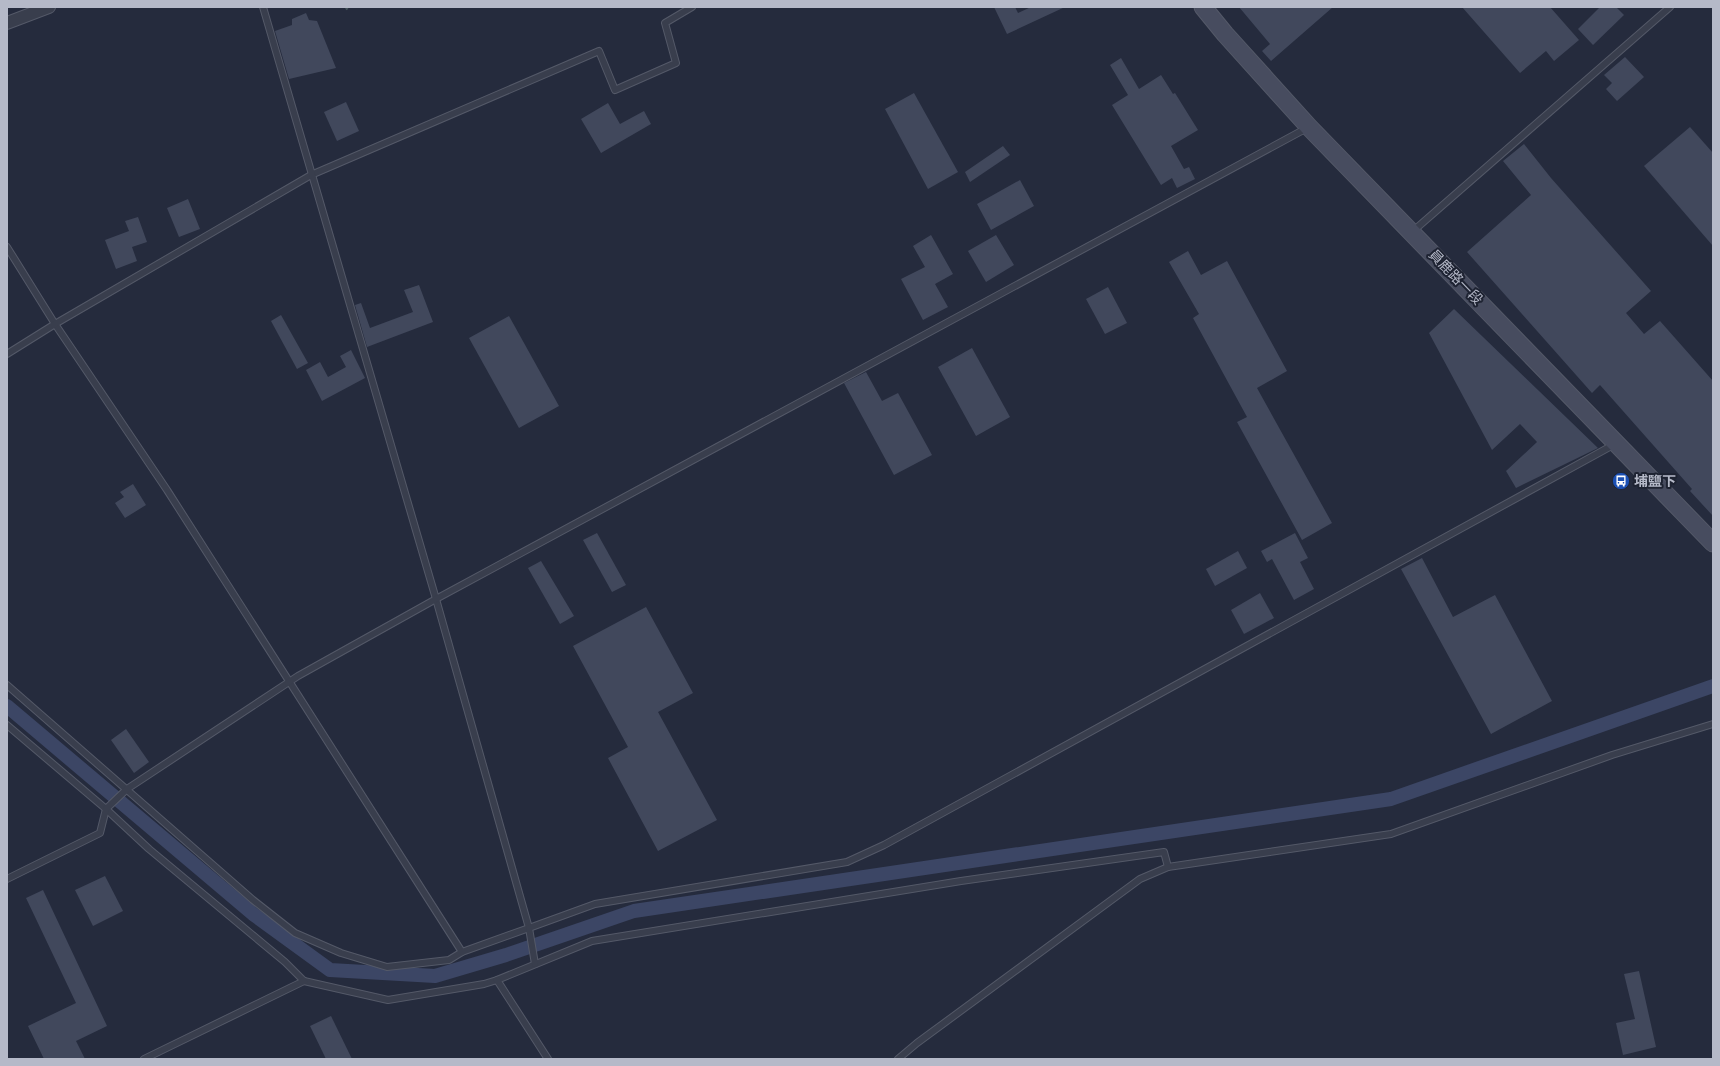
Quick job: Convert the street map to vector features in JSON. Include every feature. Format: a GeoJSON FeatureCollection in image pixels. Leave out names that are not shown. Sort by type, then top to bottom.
{"type":"FeatureCollection","features":[{"type":"Feature","properties":{"kind":"main road","name":"員鹿路一段"},"geometry":{"type":"LineString","coordinates":[[1203,7],[1225,34],[1309,127],[1617,443],[1709,535]]}},
{"type":"Feature","properties":{"kind":"street"},"geometry":{"type":"LineString","coordinates":[[7,23],[49,7]]}},
{"type":"Feature","properties":{"kind":"lane"},"geometry":{"type":"LineString","coordinates":[[263,7],[436,599],[528,928],[535,964]]}},
{"type":"Feature","properties":{"kind":"lane"},"geometry":{"type":"LineString","coordinates":[[7,354],[55,324],[311,175],[598,52],[615,90],[676,63],[665,23],[692,7]]}},
{"type":"Feature","properties":{"kind":"lane"},"geometry":{"type":"LineString","coordinates":[[1412,232],[1670,7]]}},
{"type":"Feature","properties":{"kind":"lane"},"geometry":{"type":"LineString","coordinates":[[7,879],[100,833],[106,809],[127,789],[289,682],[436,599],[1309,127]]}},
{"type":"Feature","properties":{"kind":"lane"},"geometry":{"type":"LineString","coordinates":[[7,247],[55,324],[167,490],[462,952]]}},
{"type":"Feature","properties":{"kind":"lane"},"geometry":{"type":"LineString","coordinates":[[7,685],[253,900],[295,933],[341,953],[387,967],[449,960],[462,952],[595,904],[847,862],[898,838],[1617,443]]}},
{"type":"Feature","properties":{"kind":"lane"},"geometry":{"type":"LineString","coordinates":[[898,1059],[924,1038],[1140,879],[1168,867],[1391,834],[1612,755],[1713,724]]}},
{"type":"Feature","properties":{"kind":"lane"},"geometry":{"type":"LineString","coordinates":[[7,725],[106,809],[149,849],[286,962],[304,981],[388,1000],[497,980],[592,941],[960,881],[1164,852],[1168,867]]}},
{"type":"Feature","properties":{"kind":"lane"},"geometry":{"type":"LineString","coordinates":[[497,980],[548,1059]]}},
{"type":"Feature","properties":{"kind":"lane"},"geometry":{"type":"LineString","coordinates":[[144,1059],[304,981]]}},
{"type":"Feature","properties":{"kind":"path"},"geometry":{"type":"LineString","coordinates":[[346,7],[348,11]]}},
{"type":"Feature","properties":{"kind":"building"},"geometry":{"type":"Polygon","coordinates":[[[994,7],[1015,7],[1018,13],[1031,7],[1065,7],[1007,34],[994,7]]]}},
{"type":"Feature","properties":{"kind":"building"},"geometry":{"type":"Polygon","coordinates":[[[1239,7],[1333,7],[1271,61],[1262,51],[1270,44],[1239,7]]]}},
{"type":"Feature","properties":{"kind":"building"},"geometry":{"type":"Polygon","coordinates":[[[1462,7],[1550,7],[1579,40],[1554,61],[1546,51],[1520,73],[1462,7]]]}},
{"type":"Feature","properties":{"kind":"building"},"geometry":{"type":"Polygon","coordinates":[[[1600,7],[1616,7],[1624,15],[1593,45],[1578,29],[1600,7]]]}},
{"type":"Feature","properties":{"kind":"building"},"geometry":{"type":"Polygon","coordinates":[[[306,13],[309,20],[317,21],[336,68],[289,79],[275,31],[292,25],[292,19],[306,13]]]}},
{"type":"Feature","properties":{"kind":"building"},"geometry":{"type":"Polygon","coordinates":[[[1625,57],[1644,77],[1617,101],[1606,89],[1612,83],[1604,75],[1625,57]]]}},
{"type":"Feature","properties":{"kind":"building"},"geometry":{"type":"Polygon","coordinates":[[[1121,58],[1139,89],[1161,75],[1173,94],[1175,93],[1198,130],[1171,146],[1184,169],[1189,167],[1195,179],[1177,188],[1172,178],[1161,185],[1112,105],[1128,95],[1110,65],[1121,58]]]}},
{"type":"Feature","properties":{"kind":"building"},"geometry":{"type":"Polygon","coordinates":[[[914,93],[958,172],[928,189],[885,109],[914,93]]]}},
{"type":"Feature","properties":{"kind":"building"},"geometry":{"type":"Polygon","coordinates":[[[346,102],[359,131],[337,141],[324,112],[346,102]]]}},
{"type":"Feature","properties":{"kind":"building"},"geometry":{"type":"Polygon","coordinates":[[[608,103],[620,124],[644,111],[651,124],[601,153],[581,119],[608,103]]]}},
{"type":"Feature","properties":{"kind":"building"},"geometry":{"type":"Polygon","coordinates":[[[1690,127],[1713,153],[1713,246],[1644,166],[1690,127]]]}},
{"type":"Feature","properties":{"kind":"building"},"geometry":{"type":"Polygon","coordinates":[[[1524,144],[1551,178],[1651,291],[1626,313],[1644,334],[1660,321],[1713,381],[1713,516],[1690,491],[1692,489],[1600,385],[1592,393],[1467,252],[1531,195],[1503,161],[1524,144]]]}},
{"type":"Feature","properties":{"kind":"building"},"geometry":{"type":"Polygon","coordinates":[[[1003,146],[1010,155],[970,182],[965,172],[1003,146]]]}},
{"type":"Feature","properties":{"kind":"building"},"geometry":{"type":"Polygon","coordinates":[[[1020,180],[1034,206],[991,230],[977,204],[1020,180]]]}},
{"type":"Feature","properties":{"kind":"building"},"geometry":{"type":"Polygon","coordinates":[[[188,199],[200,229],[179,237],[167,208],[188,199]]]}},
{"type":"Feature","properties":{"kind":"building"},"geometry":{"type":"Polygon","coordinates":[[[138,217],[147,242],[132,247],[137,261],[116,269],[105,240],[129,231],[125,221],[138,217]]]}},
{"type":"Feature","properties":{"kind":"building"},"geometry":{"type":"Polygon","coordinates":[[[931,235],[953,274],[935,284],[948,307],[923,320],[901,279],[925,267],[913,246],[931,235]]]}},
{"type":"Feature","properties":{"kind":"building"},"geometry":{"type":"Polygon","coordinates":[[[996,235],[1014,265],[986,282],[968,251],[996,235]]]}},
{"type":"Feature","properties":{"kind":"building"},"geometry":{"type":"Polygon","coordinates":[[[1188,251],[1201,275],[1227,261],[1287,371],[1257,388],[1332,523],[1302,540],[1237,422],[1247,417],[1193,318],[1199,314],[1169,262],[1188,251]]]}},
{"type":"Feature","properties":{"kind":"building"},"geometry":{"type":"Polygon","coordinates":[[[419,285],[433,322],[367,347],[355,305],[361,303],[370,328],[413,312],[404,290],[419,285]]]}},
{"type":"Feature","properties":{"kind":"building"},"geometry":{"type":"Polygon","coordinates":[[[1108,287],[1127,323],[1105,334],[1086,299],[1108,287]]]}},
{"type":"Feature","properties":{"kind":"building"},"geometry":{"type":"Polygon","coordinates":[[[1454,309],[1598,448],[1516,488],[1506,471],[1537,442],[1520,424],[1492,450],[1429,333],[1454,309]]]}},
{"type":"Feature","properties":{"kind":"building"},"geometry":{"type":"Polygon","coordinates":[[[281,315],[308,363],[297,369],[271,321],[281,315]]]}},
{"type":"Feature","properties":{"kind":"building"},"geometry":{"type":"Polygon","coordinates":[[[509,316],[559,406],[519,428],[469,338],[509,316]]]}},
{"type":"Feature","properties":{"kind":"building"},"geometry":{"type":"Polygon","coordinates":[[[972,348],[1010,417],[976,436],[938,367],[972,348]]]}},
{"type":"Feature","properties":{"kind":"building"},"geometry":{"type":"Polygon","coordinates":[[[351,350],[365,378],[322,401],[306,370],[320,362],[328,377],[346,367],[340,356],[351,350]]]}},
{"type":"Feature","properties":{"kind":"building"},"geometry":{"type":"Polygon","coordinates":[[[866,372],[882,401],[898,393],[932,455],[894,475],[844,383],[866,372]]]}},
{"type":"Feature","properties":{"kind":"building"},"geometry":{"type":"Polygon","coordinates":[[[133,484],[146,505],[125,518],[115,503],[124,497],[120,492],[133,484]]]}},
{"type":"Feature","properties":{"kind":"building"},"geometry":{"type":"Polygon","coordinates":[[[597,533],[626,585],[612,592],[583,540],[597,533]]]}},
{"type":"Feature","properties":{"kind":"building"},"geometry":{"type":"Polygon","coordinates":[[[1295,533],[1308,558],[1300,562],[1314,589],[1294,600],[1272,559],[1267,562],[1261,551],[1295,533]]]}},
{"type":"Feature","properties":{"kind":"building"},"geometry":{"type":"Polygon","coordinates":[[[1238,551],[1247,568],[1215,586],[1206,569],[1238,551]]]}},
{"type":"Feature","properties":{"kind":"building"},"geometry":{"type":"Polygon","coordinates":[[[1422,558],[1453,617],[1495,595],[1552,701],[1491,734],[1401,569],[1422,558]]]}},
{"type":"Feature","properties":{"kind":"building"},"geometry":{"type":"Polygon","coordinates":[[[541,561],[574,616],[560,624],[528,568],[541,561]]]}},
{"type":"Feature","properties":{"kind":"building"},"geometry":{"type":"Polygon","coordinates":[[[1260,593],[1274,618],[1244,634],[1231,610],[1260,593]]]}},
{"type":"Feature","properties":{"kind":"building"},"geometry":{"type":"Polygon","coordinates":[[[646,607],[693,693],[658,712],[717,820],[658,851],[608,758],[628,747],[573,646],[646,607]]]}},
{"type":"Feature","properties":{"kind":"building"},"geometry":{"type":"Polygon","coordinates":[[[126,729],[149,762],[134,773],[111,740],[126,729]]]}},
{"type":"Feature","properties":{"kind":"building"},"geometry":{"type":"Polygon","coordinates":[[[105,876],[123,911],[93,926],[75,890],[105,876]]]}},
{"type":"Feature","properties":{"kind":"building"},"geometry":{"type":"Polygon","coordinates":[[[43,890],[107,1026],[76,1041],[85,1059],[44,1059],[28,1026],[76,1003],[26,898],[43,890]]]}},
{"type":"Feature","properties":{"kind":"building"},"geometry":{"type":"Polygon","coordinates":[[[1639,971],[1656,1047],[1623,1055],[1616,1023],[1635,1019],[1624,974],[1639,971]]]}},
{"type":"Feature","properties":{"kind":"building"},"geometry":{"type":"Polygon","coordinates":[[[331,1016],[352,1059],[326,1059],[310,1026],[331,1016]]]}},
{"type":"Feature","properties":{"kind":"waterway"},"geometry":{"type":"LineString","coordinates":[[7,706],[253,914],[330,970],[435,976],[506,955],[634,911],[1391,799],[1713,686]]}},
{"type":"Feature","properties":{"kind":"place","name":"埔鹽下"},"geometry":{"type":"Point","coordinates":[1621,481]}}]}
